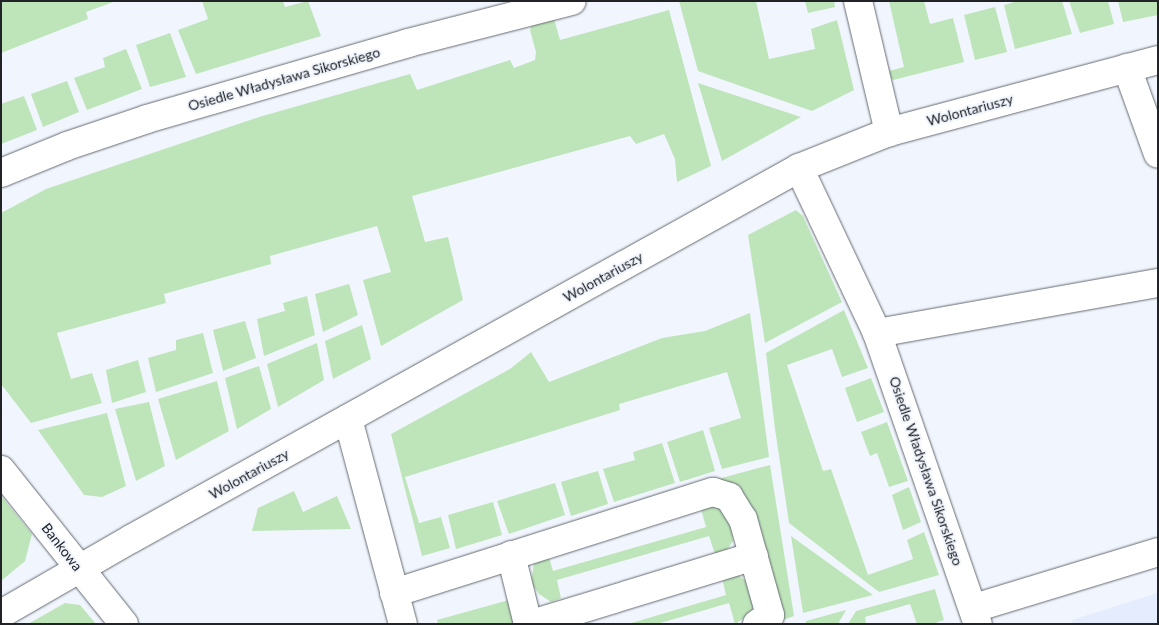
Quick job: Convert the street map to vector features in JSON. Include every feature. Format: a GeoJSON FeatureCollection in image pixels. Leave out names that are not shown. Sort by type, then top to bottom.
{"type":"FeatureCollection","features":[{"type":"Feature","properties":{"kind":"street","name":"Osiedle Władysława Sikorskiego"},"geometry":{"type":"LineString","coordinates":[[1,173],[67,146],[147,119],[408,43],[572,1]]}},
{"type":"Feature","properties":{"kind":"street"},"geometry":{"type":"LineString","coordinates":[[858,1],[889,132]]}},
{"type":"Feature","properties":{"kind":"street","name":"Wolontariuszy"},"geometry":{"type":"LineString","coordinates":[[79,569],[799,168],[889,132],[1158,60]]}},
{"type":"Feature","properties":{"kind":"street"},"geometry":{"type":"LineString","coordinates":[[1127,68],[1158,154]]}},
{"type":"Feature","properties":{"kind":"street","name":"Osiedle Władysława Sikorskiego"},"geometry":{"type":"LineString","coordinates":[[799,168],[877,333],[976,616],[1158,552]]}},
{"type":"Feature","properties":{"kind":"street"},"geometry":{"type":"LineString","coordinates":[[877,333],[1158,283]]}},
{"type":"Feature","properties":{"kind":"street"},"geometry":{"type":"LineString","coordinates":[[348,419],[403,624]]}},
{"type":"Feature","properties":{"kind":"street","name":"Bankowa"},"geometry":{"type":"LineString","coordinates":[[1,470],[124,624]]}},
{"type":"Feature","properties":{"kind":"street"},"geometry":{"type":"LineString","coordinates":[[394,593],[713,492],[729,498],[743,519],[754,556],[766,621]]}},
{"type":"Feature","properties":{"kind":"street"},"geometry":{"type":"LineString","coordinates":[[511,555],[528,624]]}},
{"type":"Feature","properties":{"kind":"street"},"geometry":{"type":"LineString","coordinates":[[532,624],[754,556]]}},
{"type":"Feature","properties":{"kind":"street"},"geometry":{"type":"LineString","coordinates":[[1,614],[79,569]]}},
{"type":"Feature","properties":{"kind":"shaded area"},"geometry":{"type":"Polygon","coordinates":[[[1158,593],[1158,624],[1073,624],[1072,620],[1158,593]]]}},
{"type":"Feature","properties":{"kind":"green space"},"geometry":{"type":"Polygon","coordinates":[[[1,1],[116,1],[86,12],[88,19],[1,53],[1,1]]]}},
{"type":"Feature","properties":{"kind":"green space"},"geometry":{"type":"Polygon","coordinates":[[[202,1],[283,1],[285,7],[308,1],[321,36],[196,74],[178,30],[208,19],[202,1]]]}},
{"type":"Feature","properties":{"kind":"green space"},"geometry":{"type":"Polygon","coordinates":[[[679,1],[756,1],[769,59],[815,49],[811,29],[837,20],[854,90],[812,111],[698,71],[679,1]]]}},
{"type":"Feature","properties":{"kind":"green space"},"geometry":{"type":"Polygon","coordinates":[[[805,1],[834,1],[835,7],[808,13],[805,1]]]}},
{"type":"Feature","properties":{"kind":"green space"},"geometry":{"type":"Polygon","coordinates":[[[889,1],[924,1],[930,24],[953,18],[964,62],[893,80],[885,72],[904,67],[889,1]]]}},
{"type":"Feature","properties":{"kind":"green space"},"geometry":{"type":"Polygon","coordinates":[[[1018,1],[1062,1],[1072,34],[1015,49],[1004,5],[1018,1]]]}},
{"type":"Feature","properties":{"kind":"green space"},"geometry":{"type":"Polygon","coordinates":[[[1069,1],[1108,1],[1114,24],[1080,33],[1069,1]]]}},
{"type":"Feature","properties":{"kind":"green space"},"geometry":{"type":"Polygon","coordinates":[[[1118,1],[1158,1],[1158,15],[1123,22],[1118,1]]]}},
{"type":"Feature","properties":{"kind":"green space"},"geometry":{"type":"Polygon","coordinates":[[[995,7],[1007,52],[975,60],[964,15],[995,7]]]}},
{"type":"Feature","properties":{"kind":"green space"},"geometry":{"type":"Polygon","coordinates":[[[669,10],[711,166],[677,182],[675,159],[664,134],[636,144],[630,136],[412,196],[425,242],[448,237],[463,300],[381,346],[363,280],[391,272],[377,226],[270,256],[271,264],[164,294],[166,303],[57,333],[71,379],[92,373],[102,403],[31,423],[1,384],[1,213],[46,189],[259,117],[410,74],[417,90],[510,60],[514,68],[535,60],[536,52],[530,30],[533,20],[553,15],[560,40],[669,10]]]}},
{"type":"Feature","properties":{"kind":"green space"},"geometry":{"type":"Polygon","coordinates":[[[170,33],[186,77],[150,87],[136,45],[170,33]]]}},
{"type":"Feature","properties":{"kind":"green space"},"geometry":{"type":"Polygon","coordinates":[[[126,49],[142,89],[87,110],[74,78],[105,67],[103,58],[126,49]]]}},
{"type":"Feature","properties":{"kind":"green space"},"geometry":{"type":"Polygon","coordinates":[[[67,81],[79,112],[43,127],[31,94],[67,81]]]}},
{"type":"Feature","properties":{"kind":"green space"},"geometry":{"type":"Polygon","coordinates":[[[698,83],[801,117],[722,161],[698,83]]]}},
{"type":"Feature","properties":{"kind":"green space"},"geometry":{"type":"Polygon","coordinates":[[[24,96],[37,130],[1,144],[1,104],[24,96]]]}},
{"type":"Feature","properties":{"kind":"green space"},"geometry":{"type":"Polygon","coordinates":[[[796,210],[803,216],[842,302],[765,343],[748,235],[796,210]]]}},
{"type":"Feature","properties":{"kind":"green space"},"geometry":{"type":"Polygon","coordinates":[[[349,284],[358,315],[323,332],[315,294],[349,284]]]}},
{"type":"Feature","properties":{"kind":"green space"},"geometry":{"type":"Polygon","coordinates":[[[307,296],[315,335],[264,356],[257,319],[285,311],[283,303],[307,296]]]}},
{"type":"Feature","properties":{"kind":"green space"},"geometry":{"type":"Polygon","coordinates":[[[844,310],[868,368],[842,377],[832,349],[787,365],[823,471],[831,469],[868,575],[913,559],[907,540],[924,532],[939,575],[879,592],[789,523],[775,429],[766,353],[844,310]]]}},
{"type":"Feature","properties":{"kind":"green space"},"geometry":{"type":"Polygon","coordinates":[[[750,313],[769,457],[722,469],[709,428],[741,418],[727,372],[619,404],[620,410],[405,477],[419,523],[441,517],[450,548],[422,556],[391,434],[510,369],[531,352],[549,382],[662,338],[705,331],[750,313]]]}},
{"type":"Feature","properties":{"kind":"green space"},"geometry":{"type":"Polygon","coordinates":[[[245,321],[256,358],[223,371],[213,330],[245,321]]]}},
{"type":"Feature","properties":{"kind":"green space"},"geometry":{"type":"Polygon","coordinates":[[[362,325],[371,359],[333,379],[325,341],[362,325]]]}},
{"type":"Feature","properties":{"kind":"green space"},"geometry":{"type":"Polygon","coordinates":[[[203,333],[213,373],[156,392],[148,358],[176,350],[176,340],[203,333]]]}},
{"type":"Feature","properties":{"kind":"green space"},"geometry":{"type":"Polygon","coordinates":[[[317,343],[324,380],[278,407],[267,364],[317,343]]]}},
{"type":"Feature","properties":{"kind":"green space"},"geometry":{"type":"Polygon","coordinates":[[[138,360],[146,392],[112,403],[106,370],[138,360]]]}},
{"type":"Feature","properties":{"kind":"green space"},"geometry":{"type":"Polygon","coordinates":[[[259,366],[271,409],[237,429],[225,378],[259,366]]]}},
{"type":"Feature","properties":{"kind":"green space"},"geometry":{"type":"Polygon","coordinates":[[[871,378],[884,412],[857,422],[845,388],[871,378]]]}},
{"type":"Feature","properties":{"kind":"green space"},"geometry":{"type":"Polygon","coordinates":[[[217,381],[229,431],[176,460],[158,399],[217,381]]]}},
{"type":"Feature","properties":{"kind":"green space"},"geometry":{"type":"Polygon","coordinates":[[[149,402],[165,466],[136,481],[115,409],[149,402]]]}},
{"type":"Feature","properties":{"kind":"green space"},"geometry":{"type":"Polygon","coordinates":[[[107,413],[126,486],[102,497],[84,495],[38,430],[107,413]]]}},
{"type":"Feature","properties":{"kind":"green space"},"geometry":{"type":"Polygon","coordinates":[[[887,422],[908,481],[889,487],[877,453],[870,456],[861,432],[887,422]]]}},
{"type":"Feature","properties":{"kind":"green space"},"geometry":{"type":"Polygon","coordinates":[[[703,430],[715,471],[680,482],[667,442],[703,430]]]}},
{"type":"Feature","properties":{"kind":"green space"},"geometry":{"type":"Polygon","coordinates":[[[662,443],[675,483],[614,502],[603,469],[635,460],[633,452],[662,443]]]}},
{"type":"Feature","properties":{"kind":"green space"},"geometry":{"type":"Polygon","coordinates":[[[770,465],[794,616],[783,620],[767,559],[707,482],[770,465]]]}},
{"type":"Feature","properties":{"kind":"green space"},"geometry":{"type":"Polygon","coordinates":[[[598,471],[608,504],[571,516],[561,482],[598,471]]]}},
{"type":"Feature","properties":{"kind":"green space"},"geometry":{"type":"Polygon","coordinates":[[[555,483],[565,515],[509,534],[497,501],[555,483]]]}},
{"type":"Feature","properties":{"kind":"green space"},"geometry":{"type":"Polygon","coordinates":[[[909,487],[921,522],[903,530],[892,495],[909,487]]]}},
{"type":"Feature","properties":{"kind":"green space"},"geometry":{"type":"Polygon","coordinates":[[[294,491],[303,512],[337,496],[351,529],[252,531],[258,508],[294,491]]]}},
{"type":"Feature","properties":{"kind":"green space"},"geometry":{"type":"Polygon","coordinates":[[[1,496],[32,534],[25,561],[1,581],[1,496]]]}},
{"type":"Feature","properties":{"kind":"green space"},"geometry":{"type":"Polygon","coordinates":[[[493,502],[502,535],[456,549],[448,515],[493,502]]]}},
{"type":"Feature","properties":{"kind":"green space"},"geometry":{"type":"Polygon","coordinates":[[[709,505],[723,510],[731,520],[733,541],[726,551],[715,554],[709,536],[557,580],[561,598],[551,602],[539,594],[531,583],[534,563],[548,554],[553,571],[706,527],[701,509],[709,505]]]}},
{"type":"Feature","properties":{"kind":"green space"},"geometry":{"type":"Polygon","coordinates":[[[791,536],[873,595],[803,613],[791,536]]]}},
{"type":"Feature","properties":{"kind":"green space"},"geometry":{"type":"Polygon","coordinates":[[[738,575],[750,584],[754,606],[747,616],[735,624],[729,603],[657,624],[628,624],[726,595],[722,578],[738,575]]]}},
{"type":"Feature","properties":{"kind":"green space"},"geometry":{"type":"Polygon","coordinates":[[[935,589],[944,620],[932,624],[917,624],[910,604],[865,617],[866,624],[848,624],[856,611],[935,589]]]}},
{"type":"Feature","properties":{"kind":"green space"},"geometry":{"type":"Polygon","coordinates":[[[509,600],[516,624],[438,624],[437,620],[509,600]]]}},
{"type":"Feature","properties":{"kind":"green space"},"geometry":{"type":"Polygon","coordinates":[[[65,603],[80,605],[96,624],[28,624],[65,603]]]}},
{"type":"Feature","properties":{"kind":"green space"},"geometry":{"type":"Polygon","coordinates":[[[846,610],[838,624],[806,624],[806,621],[846,610]]]}}]}
